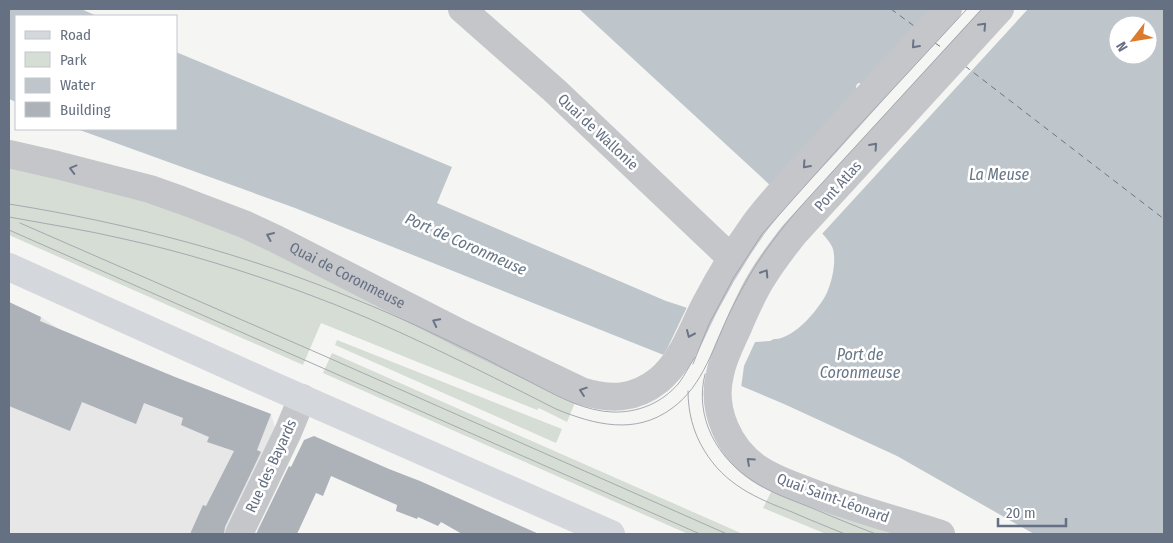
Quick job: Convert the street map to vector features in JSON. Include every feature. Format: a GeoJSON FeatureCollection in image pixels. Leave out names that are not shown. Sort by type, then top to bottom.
{"type":"FeatureCollection","features":[{"type":"Feature","properties":{"kind":"main road"},"geometry":{"type":"LineString","coordinates":[[9,268],[612,534]]}},
{"type":"Feature","properties":{"kind":"street","name":"Quai de Wallonie"},"geometry":{"type":"LineString","coordinates":[[462,9],[554,90],[731,258]]}},
{"type":"Feature","properties":{"kind":"street"},"geometry":{"type":"LineString","coordinates":[[731,258],[766,208],[948,9]]}},
{"type":"Feature","properties":{"kind":"street","name":"Pont Atlas"},"geometry":{"type":"LineString","coordinates":[[717,388],[723,362],[743,316],[762,277],[773,262],[794,234],[1000,9]]}},
{"type":"Feature","properties":{"kind":"street","name":"Quai de Coronmeuse"},"geometry":{"type":"LineString","coordinates":[[9,154],[150,189],[244,224],[276,238],[470,339],[581,391],[596,396],[631,395],[658,381],[671,368],[681,355],[707,300],[731,258]]}},
{"type":"Feature","properties":{"kind":"street","name":"Quai Saint-Léonard"},"geometry":{"type":"LineString","coordinates":[[717,388],[718,402],[727,434],[735,446],[759,469],[782,481],[823,497],[941,534]]}},
{"type":"Feature","properties":{"kind":"street","name":"Rue des Bayards"},"geometry":{"type":"LineString","coordinates":[[239,534],[288,432],[302,398]]}},
{"type":"Feature","properties":{"kind":"shaded area"},"geometry":{"type":"Polygon","coordinates":[[[9,302],[41,317],[62,331],[271,414],[276,430],[226,534],[9,534],[9,302]]]}},
{"type":"Feature","properties":{"kind":"green space"},"geometry":{"type":"Polygon","coordinates":[[[9,165],[119,192],[222,227],[577,398],[567,422],[539,408],[537,410],[321,323],[303,365],[9,235],[9,165]]]}},
{"type":"Feature","properties":{"kind":"green space"},"geometry":{"type":"Polygon","coordinates":[[[337,340],[562,429],[557,441],[556,443],[335,345],[337,340]]]}},
{"type":"Feature","properties":{"kind":"green space"},"geometry":{"type":"Polygon","coordinates":[[[332,353],[743,534],[688,534],[323,373],[332,353]]]}},
{"type":"Feature","properties":{"kind":"green space"},"geometry":{"type":"Polygon","coordinates":[[[774,486],[891,534],[826,534],[763,508],[774,486]]]}},
{"type":"Feature","properties":{"kind":"water"},"geometry":{"type":"Polygon","coordinates":[[[9,9],[81,9],[95,15],[15,15],[15,102],[9,99],[9,9]]]}},
{"type":"Feature","properties":{"kind":"water","name":"La Meuse"},"geometry":{"type":"Polygon","coordinates":[[[579,9],[1164,9],[1164,534],[1034,534],[897,456],[784,404],[295,208],[80,130],[178,130],[178,53],[452,167],[437,203],[666,301],[717,318],[761,337],[782,338],[798,328],[814,313],[825,297],[834,269],[832,247],[822,233],[579,9]]]}},
{"type":"Feature","properties":{"kind":"pier"},"geometry":{"type":"Polygon","coordinates":[[[930,9],[1028,9],[821,235],[769,188],[857,90],[857,84],[862,84],[930,9]]]}},
{"type":"Feature","properties":{"kind":"pier"},"geometry":{"type":"Polygon","coordinates":[[[688,305],[758,333],[758,335],[775,336],[787,332],[770,341],[755,342],[744,366],[741,388],[662,357],[688,305]]]}},
{"type":"Feature","properties":{"kind":"building"},"geometry":{"type":"Polygon","coordinates":[[[9,302],[41,317],[40,321],[175,377],[271,414],[257,450],[261,452],[225,527],[224,534],[190,534],[203,505],[206,506],[234,451],[207,442],[209,437],[181,425],[183,418],[144,403],[136,424],[82,402],[70,431],[9,406],[9,302]]]}},
{"type":"Feature","properties":{"kind":"building"},"geometry":{"type":"Polygon","coordinates":[[[314,436],[539,534],[462,534],[441,522],[438,526],[418,517],[417,519],[396,511],[397,505],[331,476],[323,496],[316,493],[297,534],[256,534],[289,466],[291,467],[304,440],[314,436]]]}},
{"type":"Feature","properties":{"kind":"ferry route"},"geometry":{"type":"LineString","coordinates":[[891,9],[914,26]]}},
{"type":"Feature","properties":{"kind":"ferry route"},"geometry":{"type":"LineString","coordinates":[[935,43],[944,49]]}},
{"type":"Feature","properties":{"kind":"ferry route"},"geometry":{"type":"LineString","coordinates":[[965,66],[1164,219]]}},
{"type":"Feature","properties":{"kind":"tram line"},"geometry":{"type":"LineString","coordinates":[[693,364],[709,324],[734,277],[762,234],[967,9]]}},
{"type":"Feature","properties":{"kind":"tram line"},"geometry":{"type":"LineString","coordinates":[[9,217],[146,244],[236,269],[335,304],[431,347],[571,415],[600,423],[629,425],[657,417],[671,409],[692,389],[707,364],[745,283],[780,231],[982,9]]}},
{"type":"Feature","properties":{"kind":"tram line"},"geometry":{"type":"LineString","coordinates":[[9,204],[142,231],[229,254],[273,268],[390,314],[488,360],[556,395],[593,409],[612,412],[631,411],[657,401],[679,383],[695,357]]}},
{"type":"Feature","properties":{"kind":"tram line"},"geometry":{"type":"LineString","coordinates":[[20,223],[727,534]]}},
{"type":"Feature","properties":{"kind":"tram line"},"geometry":{"type":"LineString","coordinates":[[9,230],[700,534]]}},
{"type":"Feature","properties":{"kind":"tram line"},"geometry":{"type":"LineString","coordinates":[[705,374],[702,390],[706,421],[711,435],[719,448],[740,472],[774,493],[876,534]]}},
{"type":"Feature","properties":{"kind":"tram line"},"geometry":{"type":"LineString","coordinates":[[688,391],[690,414],[694,429],[704,450],[722,472],[742,489],[779,507],[845,534]]}},
{"type":"Feature","properties":{"kind":"water label","name":"Port de Coronmeuse"},"geometry":{"type":"Point","coordinates":[466,244]}},
{"type":"Feature","properties":{"kind":"water label","name":"Port de Coronmeuse"},"geometry":{"type":"Point","coordinates":[860,363]}}]}
